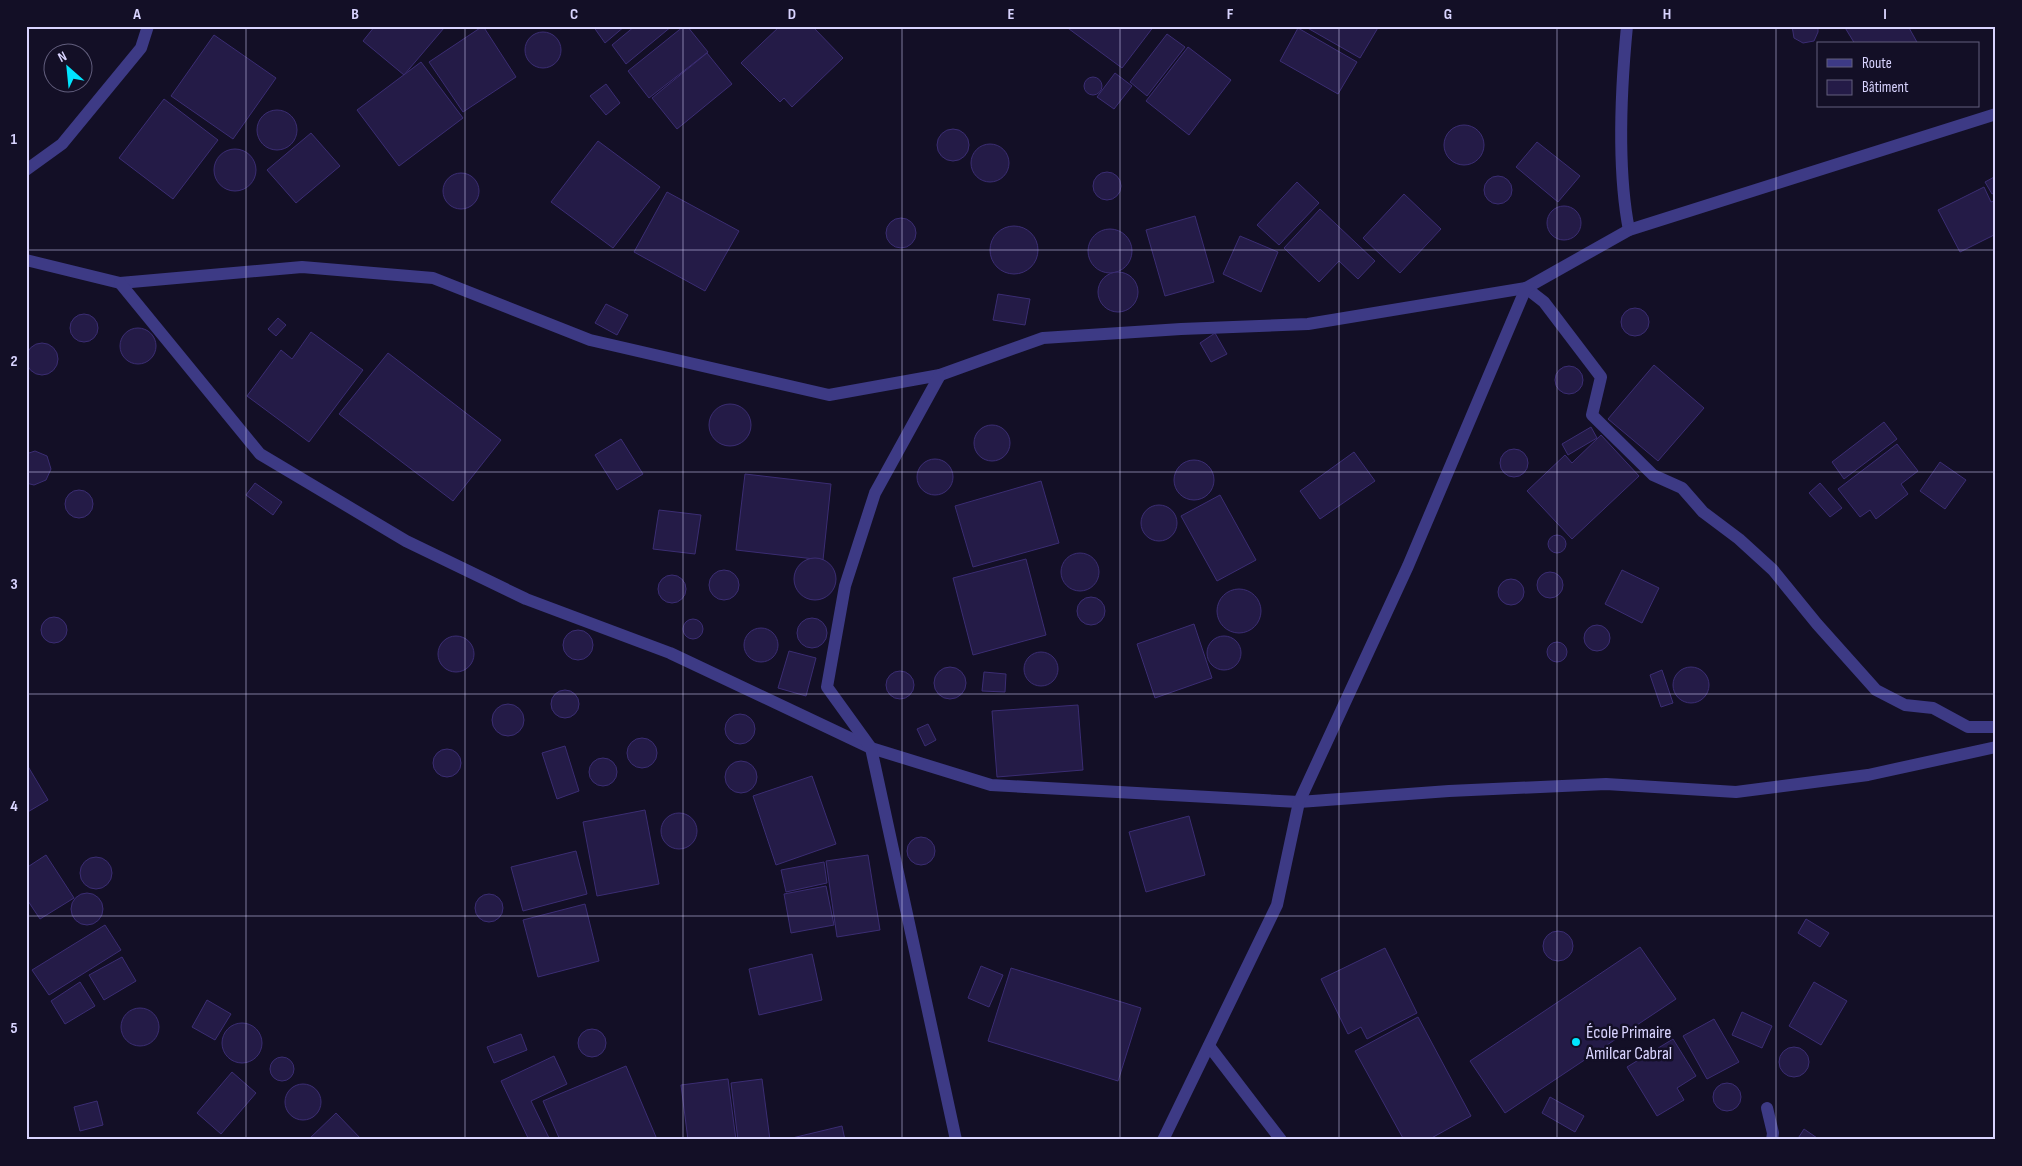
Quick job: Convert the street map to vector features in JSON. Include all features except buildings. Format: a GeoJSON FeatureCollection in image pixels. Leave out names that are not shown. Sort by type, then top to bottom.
{"type":"FeatureCollection","features":[{"type":"Feature","properties":{"kind":"street"},"geometry":{"type":"LineString","coordinates":[[26,170],[62,144],[141,48],[148,26]]}},
{"type":"Feature","properties":{"kind":"street"},"geometry":{"type":"LineString","coordinates":[[1627,26],[1623,63],[1622,196],[1629,230]]}},
{"type":"Feature","properties":{"kind":"street"},"geometry":{"type":"LineString","coordinates":[[26,260],[120,283],[302,267],[432,278],[590,340],[828,395],[940,375],[1043,338],[1181,329],[1308,324],[1526,288],[1629,230],[1996,114]]}},
{"type":"Feature","properties":{"kind":"street"},"geometry":{"type":"LineString","coordinates":[[120,283],[260,454],[406,541],[509,591],[670,653],[871,748],[991,785],[1299,802],[1449,791],[1606,784],[1736,792],[1868,774],[1996,746]]}},
{"type":"Feature","properties":{"kind":"street"},"geometry":{"type":"LineString","coordinates":[[1526,288],[1544,302],[1601,377],[1592,415],[1653,476],[1682,488],[1703,512],[1739,539],[1773,570],[1817,624],[1876,690],[1905,705],[1933,708],[1968,727],[1996,727]]}},
{"type":"Feature","properties":{"kind":"street"},"geometry":{"type":"LineString","coordinates":[[1163,1140],[1277,905],[1299,802],[1408,566],[1526,288]]}},
{"type":"Feature","properties":{"kind":"street"},"geometry":{"type":"LineString","coordinates":[[940,375],[876,493],[845,586],[827,687],[871,748],[956,1140]]}},
{"type":"Feature","properties":{"kind":"street"},"geometry":{"type":"LineString","coordinates":[[1208,1046],[1281,1140]]}},
{"type":"Feature","properties":{"kind":"street"},"geometry":{"type":"LineString","coordinates":[[1767,1108],[1773,1133],[1772,1140]]}},
{"type":"Feature","properties":{"kind":"place","name":"École Primaire Amilcar Cabral"},"geometry":{"type":"Point","coordinates":[1576,1042]}}]}
